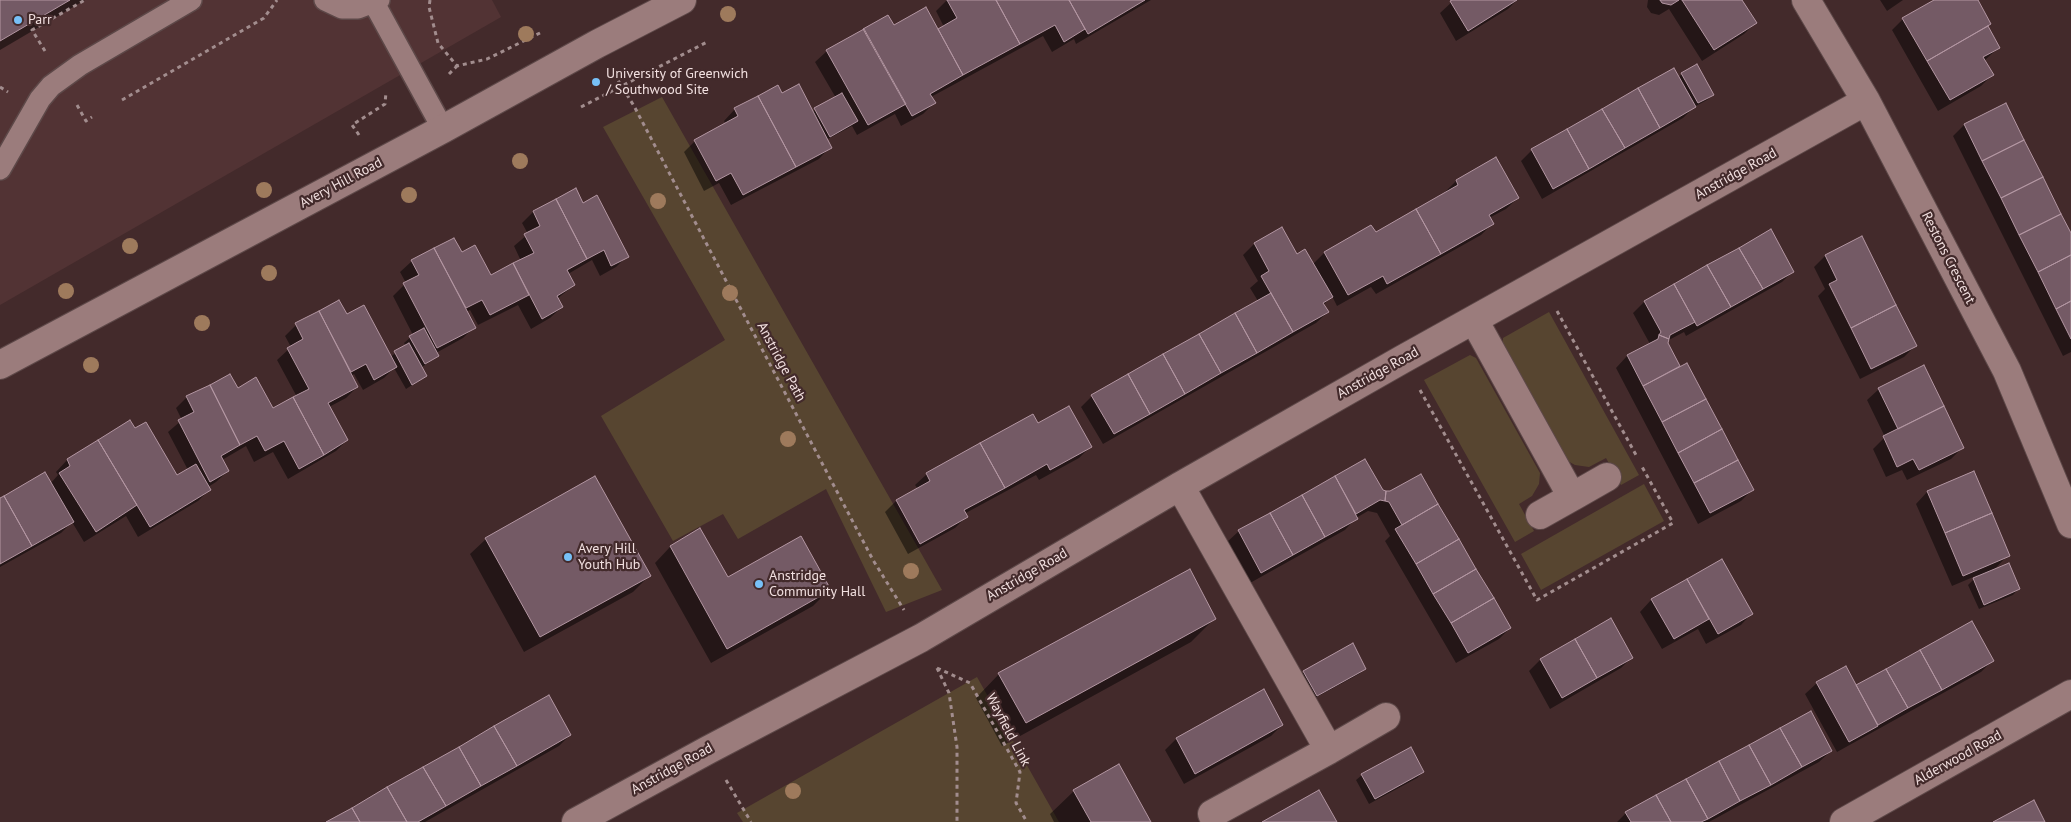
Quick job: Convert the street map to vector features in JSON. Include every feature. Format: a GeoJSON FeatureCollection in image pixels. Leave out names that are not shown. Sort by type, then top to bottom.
{"type":"FeatureCollection","features":[{"type":"Feature","properties":{"kind":"street","name":"Avery Hill Road"},"geometry":{"type":"LineString","coordinates":[[0,365],[682,0]]}},
{"type":"Feature","properties":{"kind":"street","name":"Restons Crescent"},"geometry":{"type":"LineString","coordinates":[[1806,0],[1866,101],[2007,372],[2071,524]]}},
{"type":"Feature","properties":{"kind":"street","name":"Anstridge Road"},"geometry":{"type":"LineString","coordinates":[[576,822],[921,638],[1180,486],[1866,101]]}},
{"type":"Feature","properties":{"kind":"street"},"geometry":{"type":"LineString","coordinates":[[1474,320],[1572,497]]}},
{"type":"Feature","properties":{"kind":"street"},"geometry":{"type":"LineString","coordinates":[[1540,515],[1607,477]]}},
{"type":"Feature","properties":{"kind":"street"},"geometry":{"type":"LineString","coordinates":[[1180,486],[1329,750]]}},
{"type":"Feature","properties":{"kind":"street","name":"Alderwood Road"},"geometry":{"type":"LineString","coordinates":[[1844,822],[2071,694]]}},
{"type":"Feature","properties":{"kind":"street"},"geometry":{"type":"LineString","coordinates":[[1212,814],[1386,717]]}},
{"type":"Feature","properties":{"kind":"lane"},"geometry":{"type":"LineString","coordinates":[[0,169],[40,99],[51,86],[80,65],[191,0]]}},
{"type":"Feature","properties":{"kind":"lane"},"geometry":{"type":"LineString","coordinates":[[325,0],[342,8],[358,8],[377,2],[443,129]]}},
{"type":"Feature","properties":{"kind":"path"},"geometry":{"type":"LineString","coordinates":[[49,58],[32,30],[85,0]]}},
{"type":"Feature","properties":{"kind":"path"},"geometry":{"type":"LineString","coordinates":[[122,100],[264,18],[277,0]]}},
{"type":"Feature","properties":{"kind":"path"},"geometry":{"type":"LineString","coordinates":[[430,0],[429,7],[438,43],[457,66]]}},
{"type":"Feature","properties":{"kind":"path"},"geometry":{"type":"LineString","coordinates":[[447,76],[457,66],[487,59],[548,29]]}},
{"type":"Feature","properties":{"kind":"path"},"geometry":{"type":"LineString","coordinates":[[581,107],[709,41]]}},
{"type":"Feature","properties":{"kind":"path","name":"Anstridge Path"},"geometry":{"type":"LineString","coordinates":[[612,70],[634,106],[873,560],[908,617]]}},
{"type":"Feature","properties":{"kind":"path"},"geometry":{"type":"LineString","coordinates":[[0,87],[13,95]]}},
{"type":"Feature","properties":{"kind":"path"},"geometry":{"type":"LineString","coordinates":[[362,140],[352,126],[385,104],[386,89]]}},
{"type":"Feature","properties":{"kind":"path"},"geometry":{"type":"LineString","coordinates":[[75,101],[86,121],[92,117]]}},
{"type":"Feature","properties":{"kind":"path"},"geometry":{"type":"LineString","coordinates":[[933,660],[950,693],[957,747],[957,822]]}},
{"type":"Feature","properties":{"kind":"path","name":"Wayfield Link"},"geometry":{"type":"LineString","coordinates":[[937,668],[970,683],[1020,772],[1016,802],[1027,822]]}},
{"type":"Feature","properties":{"kind":"path"},"geometry":{"type":"LineString","coordinates":[[708,750],[751,822]]}},
{"type":"Feature","properties":{"kind":"shaded area"},"geometry":{"type":"Polygon","coordinates":[[[0,0],[492,0],[501,17],[0,305],[0,0]]]}},
{"type":"Feature","properties":{"kind":"shaded area"},"geometry":{"type":"Polygon","coordinates":[[[662,97],[942,590],[886,612],[826,489],[738,539],[723,514],[673,541],[601,416],[725,340],[603,127],[662,97]]]}},
{"type":"Feature","properties":{"kind":"shaded area"},"geometry":{"type":"Polygon","coordinates":[[[1549,312],[1639,475],[1621,485],[1606,458],[1589,467],[1575,465],[1566,460],[1503,344],[1503,338],[1549,312]]]}},
{"type":"Feature","properties":{"kind":"shaded area"},"geometry":{"type":"Polygon","coordinates":[[[1470,355],[1476,358],[1540,473],[1539,484],[1532,496],[1519,504],[1534,531],[1515,542],[1424,380],[1470,355]]]}},
{"type":"Feature","properties":{"kind":"shaded area"},"geometry":{"type":"Polygon","coordinates":[[[1644,484],[1664,521],[1541,590],[1521,554],[1644,484]]]}},
{"type":"Feature","properties":{"kind":"shaded area"},"geometry":{"type":"Polygon","coordinates":[[[977,677],[1059,822],[743,822],[737,813],[977,677]]]}},
{"type":"Feature","properties":{"kind":"building","name":"Parr"},"geometry":{"type":"Polygon","coordinates":[[[0,0],[70,0],[0,41],[0,0]]]}},
{"type":"Feature","properties":{"kind":"building"},"geometry":{"type":"Polygon","coordinates":[[[947,0],[996,0],[1020,44],[963,75],[938,29],[957,18],[947,0]]]}},
{"type":"Feature","properties":{"kind":"building"},"geometry":{"type":"Polygon","coordinates":[[[996,0],[1069,0],[1085,29],[1064,42],[1055,25],[1020,44],[996,0]]]}},
{"type":"Feature","properties":{"kind":"building"},"geometry":{"type":"Polygon","coordinates":[[[1069,0],[1145,0],[1088,34],[1069,0]]]}},
{"type":"Feature","properties":{"kind":"building"},"geometry":{"type":"Polygon","coordinates":[[[1517,0],[1468,31],[1450,1],[1517,0]]]}},
{"type":"Feature","properties":{"kind":"building"},"geometry":{"type":"Polygon","coordinates":[[[1660,0],[1679,0],[1671,5],[1662,3],[1660,0]]]}},
{"type":"Feature","properties":{"kind":"building"},"geometry":{"type":"Polygon","coordinates":[[[1682,0],[1742,0],[1757,23],[1714,50],[1682,0]]]}},
{"type":"Feature","properties":{"kind":"building"},"geometry":{"type":"Polygon","coordinates":[[[1934,0],[1978,0],[1991,24],[1927,61],[1902,18],[1934,0]]]}},
{"type":"Feature","properties":{"kind":"building"},"geometry":{"type":"Polygon","coordinates":[[[926,7],[963,75],[930,94],[936,103],[912,116],[863,29],[888,15],[894,25],[926,7]]]}},
{"type":"Feature","properties":{"kind":"building"},"geometry":{"type":"Polygon","coordinates":[[[1988,26],[2000,48],[1983,57],[1994,75],[1950,100],[1927,61],[1988,26]]]}},
{"type":"Feature","properties":{"kind":"building"},"geometry":{"type":"Polygon","coordinates":[[[864,29],[906,104],[868,125],[826,50],[864,29]]]}},
{"type":"Feature","properties":{"kind":"building"},"geometry":{"type":"Polygon","coordinates":[[[1697,64],[1714,95],[1698,103],[1681,73],[1697,64]]]}},
{"type":"Feature","properties":{"kind":"building"},"geometry":{"type":"Polygon","coordinates":[[[1674,68],[1696,107],[1660,128],[1638,88],[1674,68]]]}},
{"type":"Feature","properties":{"kind":"building"},"geometry":{"type":"Polygon","coordinates":[[[799,84],[832,148],[796,167],[758,96],[778,85],[782,93],[799,84]]]}},
{"type":"Feature","properties":{"kind":"building"},"geometry":{"type":"Polygon","coordinates":[[[1638,88],[1660,128],[1625,148],[1602,109],[1638,88]]]}},
{"type":"Feature","properties":{"kind":"building"},"geometry":{"type":"Polygon","coordinates":[[[842,93],[858,121],[830,137],[814,108],[842,93]]]}},
{"type":"Feature","properties":{"kind":"building"},"geometry":{"type":"Polygon","coordinates":[[[758,96],[796,167],[743,195],[731,173],[716,181],[694,140],[738,116],[734,108],[758,96]]]}},
{"type":"Feature","properties":{"kind":"building"},"geometry":{"type":"Polygon","coordinates":[[[2006,103],[2024,140],[1982,161],[1964,124],[2006,103]]]}},
{"type":"Feature","properties":{"kind":"building"},"geometry":{"type":"Polygon","coordinates":[[[1602,109],[1625,148],[1589,169],[1567,129],[1602,109]]]}},
{"type":"Feature","properties":{"kind":"building"},"geometry":{"type":"Polygon","coordinates":[[[1567,129],[1589,169],[1553,189],[1531,149],[1567,129]]]}},
{"type":"Feature","properties":{"kind":"building"},"geometry":{"type":"Polygon","coordinates":[[[2024,140],[2043,177],[2001,198],[1982,161],[2024,140]]]}},
{"type":"Feature","properties":{"kind":"building"},"geometry":{"type":"Polygon","coordinates":[[[1496,157],[1519,198],[1489,215],[1494,224],[1441,254],[1416,209],[1458,185],[1456,180],[1496,157]]]}},
{"type":"Feature","properties":{"kind":"building"},"geometry":{"type":"Polygon","coordinates":[[[2043,177],[2061,214],[2019,235],[2001,198],[2043,177]]]}},
{"type":"Feature","properties":{"kind":"building"},"geometry":{"type":"Polygon","coordinates":[[[576,188],[583,203],[597,195],[629,257],[611,266],[604,250],[587,259],[556,199],[576,188]]]}},
{"type":"Feature","properties":{"kind":"building"},"geometry":{"type":"Polygon","coordinates":[[[556,199],[587,259],[567,270],[575,285],[557,296],[563,307],[542,319],[513,263],[534,253],[524,234],[540,226],[533,211],[556,199]]]}},
{"type":"Feature","properties":{"kind":"building"},"geometry":{"type":"Polygon","coordinates":[[[1416,209],[1441,254],[1387,284],[1383,276],[1348,295],[1324,252],[1371,225],[1376,232],[1416,209]]]}},
{"type":"Feature","properties":{"kind":"building"},"geometry":{"type":"Polygon","coordinates":[[[2061,214],[2071,233],[2071,255],[2038,272],[2019,235],[2061,214]]]}},
{"type":"Feature","properties":{"kind":"building"},"geometry":{"type":"Polygon","coordinates":[[[1282,227],[1297,254],[1305,249],[1333,297],[1323,303],[1329,312],[1293,332],[1261,276],[1269,271],[1254,243],[1282,227]]]}},
{"type":"Feature","properties":{"kind":"building"},"geometry":{"type":"Polygon","coordinates":[[[1771,229],[1794,272],[1763,289],[1739,248],[1771,229]]]}},
{"type":"Feature","properties":{"kind":"building"},"geometry":{"type":"Polygon","coordinates":[[[1862,236],[1896,305],[1851,328],[1829,284],[1837,280],[1825,255],[1862,236]]]}},
{"type":"Feature","properties":{"kind":"building"},"geometry":{"type":"Polygon","coordinates":[[[454,238],[462,252],[475,245],[491,275],[513,263],[529,295],[490,315],[482,300],[466,308],[434,248],[454,238]]]}},
{"type":"Feature","properties":{"kind":"building"},"geometry":{"type":"Polygon","coordinates":[[[434,248],[476,328],[437,348],[403,283],[419,275],[411,260],[434,248]]]}},
{"type":"Feature","properties":{"kind":"building"},"geometry":{"type":"Polygon","coordinates":[[[1739,248],[1763,289],[1731,307],[1707,265],[1739,248]]]}},
{"type":"Feature","properties":{"kind":"building"},"geometry":{"type":"Polygon","coordinates":[[[2071,255],[2071,301],[2056,309],[2038,272],[2071,255]]]}},
{"type":"Feature","properties":{"kind":"building"},"geometry":{"type":"Polygon","coordinates":[[[1707,265],[1731,307],[1697,326],[1674,284],[1707,265]]]}},
{"type":"Feature","properties":{"kind":"building"},"geometry":{"type":"Polygon","coordinates":[[[1674,284],[1695,322],[1670,335],[1669,339],[1659,335],[1661,332],[1644,301],[1674,284]]]}},
{"type":"Feature","properties":{"kind":"building"},"geometry":{"type":"Polygon","coordinates":[[[1271,293],[1293,332],[1257,353],[1235,313],[1271,293]]]}},
{"type":"Feature","properties":{"kind":"building"},"geometry":{"type":"Polygon","coordinates":[[[339,300],[347,314],[364,305],[397,367],[374,380],[366,364],[351,372],[319,311],[339,300]]]}},
{"type":"Feature","properties":{"kind":"building"},"geometry":{"type":"Polygon","coordinates":[[[2071,301],[2071,339],[2056,309],[2071,301]]]}},
{"type":"Feature","properties":{"kind":"building"},"geometry":{"type":"Polygon","coordinates":[[[1896,305],[1917,346],[1871,369],[1851,328],[1896,305]]]}},
{"type":"Feature","properties":{"kind":"building"},"geometry":{"type":"Polygon","coordinates":[[[319,311],[358,387],[328,403],[348,440],[324,455],[293,397],[309,389],[287,348],[303,339],[295,323],[319,311]]]}},
{"type":"Feature","properties":{"kind":"building"},"geometry":{"type":"Polygon","coordinates":[[[1235,313],[1257,353],[1221,373],[1199,334],[1235,313]]]}},
{"type":"Feature","properties":{"kind":"building"},"geometry":{"type":"Polygon","coordinates":[[[424,328],[439,356],[425,364],[409,336],[424,328]]]}},
{"type":"Feature","properties":{"kind":"building"},"geometry":{"type":"Polygon","coordinates":[[[1199,334],[1221,373],[1185,394],[1163,354],[1199,334]]]}},
{"type":"Feature","properties":{"kind":"building"},"geometry":{"type":"Polygon","coordinates":[[[1659,335],[1669,339],[1668,343],[1680,366],[1643,386],[1627,355],[1658,339],[1659,335]]]}},
{"type":"Feature","properties":{"kind":"building"},"geometry":{"type":"Polygon","coordinates":[[[409,343],[427,376],[412,385],[394,351],[409,343]]]}},
{"type":"Feature","properties":{"kind":"building"},"geometry":{"type":"Polygon","coordinates":[[[1163,354],[1185,394],[1150,414],[1128,374],[1163,354]]]}},
{"type":"Feature","properties":{"kind":"building"},"geometry":{"type":"Polygon","coordinates":[[[1687,363],[1706,399],[1662,422],[1643,386],[1687,363]]]}},
{"type":"Feature","properties":{"kind":"building"},"geometry":{"type":"Polygon","coordinates":[[[1924,365],[1944,406],[1898,429],[1878,388],[1924,365]]]}},
{"type":"Feature","properties":{"kind":"building"},"geometry":{"type":"Polygon","coordinates":[[[230,374],[238,388],[256,377],[273,408],[293,397],[324,455],[299,469],[284,441],[265,451],[257,436],[240,445],[210,385],[230,374]]]}},
{"type":"Feature","properties":{"kind":"building"},"geometry":{"type":"Polygon","coordinates":[[[1128,374],[1150,414],[1114,434],[1091,395],[1128,374]]]}},
{"type":"Feature","properties":{"kind":"building"},"geometry":{"type":"Polygon","coordinates":[[[210,385],[240,445],[221,456],[229,471],[210,482],[178,420],[194,412],[186,396],[210,385]]]}},
{"type":"Feature","properties":{"kind":"building"},"geometry":{"type":"Polygon","coordinates":[[[1706,399],[1722,429],[1678,453],[1662,422],[1706,399]]]}},
{"type":"Feature","properties":{"kind":"building"},"geometry":{"type":"Polygon","coordinates":[[[1069,406],[1092,447],[1050,470],[1047,464],[1005,488],[980,443],[1033,414],[1038,423],[1069,406]]]}},
{"type":"Feature","properties":{"kind":"building"},"geometry":{"type":"Polygon","coordinates":[[[1944,406],[1964,448],[1919,470],[1913,459],[1897,467],[1883,436],[1944,406]]]}},
{"type":"Feature","properties":{"kind":"building"},"geometry":{"type":"Polygon","coordinates":[[[130,420],[135,428],[146,422],[177,475],[196,464],[211,490],[150,527],[98,440],[130,420]]]}},
{"type":"Feature","properties":{"kind":"building"},"geometry":{"type":"Polygon","coordinates":[[[1722,429],[1738,460],[1694,483],[1678,453],[1722,429]]]}},
{"type":"Feature","properties":{"kind":"building"},"geometry":{"type":"Polygon","coordinates":[[[98,440],[137,505],[96,532],[59,473],[70,466],[67,459],[98,440]]]}},
{"type":"Feature","properties":{"kind":"building"},"geometry":{"type":"Polygon","coordinates":[[[980,443],[1005,488],[964,510],[968,517],[920,544],[896,500],[930,481],[926,473],[980,443]]]}},
{"type":"Feature","properties":{"kind":"building"},"geometry":{"type":"Polygon","coordinates":[[[1365,459],[1383,490],[1386,491],[1385,501],[1380,500],[1356,514],[1335,476],[1365,459]]]}},
{"type":"Feature","properties":{"kind":"building"},"geometry":{"type":"Polygon","coordinates":[[[1738,460],[1754,490],[1710,513],[1694,483],[1738,460]]]}},
{"type":"Feature","properties":{"kind":"building"},"geometry":{"type":"Polygon","coordinates":[[[1974,471],[1992,513],[1945,533],[1927,491],[1974,471]]]}},
{"type":"Feature","properties":{"kind":"building"},"geometry":{"type":"Polygon","coordinates":[[[45,472],[74,522],[32,546],[4,496],[45,472]]]}},
{"type":"Feature","properties":{"kind":"building"},"geometry":{"type":"Polygon","coordinates":[[[1421,474],[1438,504],[1402,525],[1389,502],[1385,501],[1386,491],[1390,491],[1421,474]]]}},
{"type":"Feature","properties":{"kind":"building","name":"Avery Hill Youth Hub"},"geometry":{"type":"Polygon","coordinates":[[[595,476],[651,576],[540,637],[485,538],[595,476]]]}},
{"type":"Feature","properties":{"kind":"building"},"geometry":{"type":"Polygon","coordinates":[[[1335,476],[1358,519],[1325,537],[1302,495],[1335,476]]]}},
{"type":"Feature","properties":{"kind":"building"},"geometry":{"type":"Polygon","coordinates":[[[1302,495],[1325,537],[1293,555],[1270,513],[1302,495]]]}},
{"type":"Feature","properties":{"kind":"building"},"geometry":{"type":"Polygon","coordinates":[[[4,496],[32,546],[0,564],[0,498],[4,496]]]}},
{"type":"Feature","properties":{"kind":"building"},"geometry":{"type":"Polygon","coordinates":[[[1438,504],[1459,539],[1416,564],[1395,529],[1438,504]]]}},
{"type":"Feature","properties":{"kind":"building"},"geometry":{"type":"Polygon","coordinates":[[[1270,513],[1293,555],[1261,573],[1238,530],[1270,513]]]}},
{"type":"Feature","properties":{"kind":"building"},"geometry":{"type":"Polygon","coordinates":[[[1992,513],[2010,556],[1963,576],[1945,533],[1992,513]]]}},
{"type":"Feature","properties":{"kind":"building","name":"Anstridge Community Hall"},"geometry":{"type":"Polygon","coordinates":[[[700,528],[728,577],[801,536],[831,590],[727,649],[670,546],[700,528]]]}},
{"type":"Feature","properties":{"kind":"building"},"geometry":{"type":"Polygon","coordinates":[[[1459,539],[1476,569],[1433,594],[1416,564],[1459,539]]]}},
{"type":"Feature","properties":{"kind":"building"},"geometry":{"type":"Polygon","coordinates":[[[1722,559],[1753,614],[1718,634],[1687,579],[1722,559]]]}},
{"type":"Feature","properties":{"kind":"building"},"geometry":{"type":"Polygon","coordinates":[[[2009,563],[2020,589],[1984,605],[1973,578],[2009,563]]]}},
{"type":"Feature","properties":{"kind":"building"},"geometry":{"type":"Polygon","coordinates":[[[1190,569],[1216,619],[1026,723],[998,673],[1190,569]]]}},
{"type":"Feature","properties":{"kind":"building"},"geometry":{"type":"Polygon","coordinates":[[[1476,569],[1494,598],[1451,623],[1433,594],[1476,569]]]}},
{"type":"Feature","properties":{"kind":"building"},"geometry":{"type":"Polygon","coordinates":[[[1687,579],[1709,619],[1674,639],[1651,599],[1687,579]]]}},
{"type":"Feature","properties":{"kind":"building"},"geometry":{"type":"Polygon","coordinates":[[[1494,598],[1511,628],[1468,653],[1451,623],[1494,598]]]}},
{"type":"Feature","properties":{"kind":"building"},"geometry":{"type":"Polygon","coordinates":[[[1611,618],[1633,658],[1597,678],[1575,639],[1611,618]]]}},
{"type":"Feature","properties":{"kind":"building"},"geometry":{"type":"Polygon","coordinates":[[[1972,621],[1994,661],[1942,690],[1920,650],[1972,621]]]}},
{"type":"Feature","properties":{"kind":"building"},"geometry":{"type":"Polygon","coordinates":[[[1575,639],[1597,678],[1562,698],[1540,659],[1575,639]]]}},
{"type":"Feature","properties":{"kind":"building"},"geometry":{"type":"Polygon","coordinates":[[[1353,643],[1366,669],[1317,696],[1303,671],[1353,643]]]}},
{"type":"Feature","properties":{"kind":"building"},"geometry":{"type":"Polygon","coordinates":[[[1920,650],[1942,690],[1908,708],[1886,669],[1920,650]]]}},
{"type":"Feature","properties":{"kind":"building"},"geometry":{"type":"Polygon","coordinates":[[[1846,666],[1878,726],[1849,742],[1816,682],[1846,666]]]}},
{"type":"Feature","properties":{"kind":"building"},"geometry":{"type":"Polygon","coordinates":[[[1886,669],[1908,708],[1878,725],[1856,685],[1886,669]]]}},
{"type":"Feature","properties":{"kind":"building"},"geometry":{"type":"Polygon","coordinates":[[[1264,689],[1283,725],[1195,774],[1176,738],[1264,689]]]}},
{"type":"Feature","properties":{"kind":"building"},"geometry":{"type":"Polygon","coordinates":[[[549,695],[571,735],[517,766],[494,726],[549,695]]]}},
{"type":"Feature","properties":{"kind":"building"},"geometry":{"type":"Polygon","coordinates":[[[1811,711],[1832,751],[1802,767],[1780,728],[1811,711]]]}},
{"type":"Feature","properties":{"kind":"building"},"geometry":{"type":"Polygon","coordinates":[[[494,726],[517,766],[481,786],[459,747],[494,726]]]}},
{"type":"Feature","properties":{"kind":"building"},"geometry":{"type":"Polygon","coordinates":[[[1780,728],[1802,767],[1771,785],[1749,745],[1780,728]]]}},
{"type":"Feature","properties":{"kind":"building"},"geometry":{"type":"Polygon","coordinates":[[[1749,745],[1771,785],[1740,801],[1719,761],[1749,745]]]}},
{"type":"Feature","properties":{"kind":"building"},"geometry":{"type":"Polygon","coordinates":[[[459,747],[481,786],[446,806],[423,767],[459,747]]]}},
{"type":"Feature","properties":{"kind":"building"},"geometry":{"type":"Polygon","coordinates":[[[1411,747],[1424,772],[1375,799],[1361,774],[1411,747]]]}},
{"type":"Feature","properties":{"kind":"building"},"geometry":{"type":"Polygon","coordinates":[[[1719,761],[1740,801],[1708,819],[1686,779],[1719,761]]]}},
{"type":"Feature","properties":{"kind":"building"},"geometry":{"type":"Polygon","coordinates":[[[1119,764],[1151,822],[1091,822],[1073,790],[1119,764]]]}},
{"type":"Feature","properties":{"kind":"building"},"geometry":{"type":"Polygon","coordinates":[[[423,767],[446,806],[418,822],[407,822],[387,787],[423,767]]]}},
{"type":"Feature","properties":{"kind":"building"},"geometry":{"type":"Polygon","coordinates":[[[1686,779],[1708,819],[1701,822],[1671,822],[1656,795],[1686,779]]]}},
{"type":"Feature","properties":{"kind":"building"},"geometry":{"type":"Polygon","coordinates":[[[387,787],[407,822],[360,822],[352,808],[387,787]]]}},
{"type":"Feature","properties":{"kind":"building"},"geometry":{"type":"Polygon","coordinates":[[[1319,790],[1337,822],[1262,822],[1319,790]]]}},
{"type":"Feature","properties":{"kind":"building"},"geometry":{"type":"Polygon","coordinates":[[[1656,795],[1671,822],[1631,822],[1625,812],[1656,795]]]}},
{"type":"Feature","properties":{"kind":"building"},"geometry":{"type":"Polygon","coordinates":[[[2034,800],[2045,822],[1993,822],[2034,800]]]}},
{"type":"Feature","properties":{"kind":"building"},"geometry":{"type":"Polygon","coordinates":[[[352,808],[360,822],[326,822],[352,808]]]}},
{"type":"Feature","properties":{"kind":"place","name":"Parr"},"geometry":{"type":"Point","coordinates":[18,20]}},
{"type":"Feature","properties":{"kind":"place","name":"University of Greenwich / Southwood Site"},"geometry":{"type":"Point","coordinates":[596,82]}},
{"type":"Feature","properties":{"kind":"place","name":"Avery Hill Youth Hub"},"geometry":{"type":"Point","coordinates":[568,557]}},
{"type":"Feature","properties":{"kind":"place","name":"Anstridge Community Hall"},"geometry":{"type":"Point","coordinates":[759,584]}}]}
